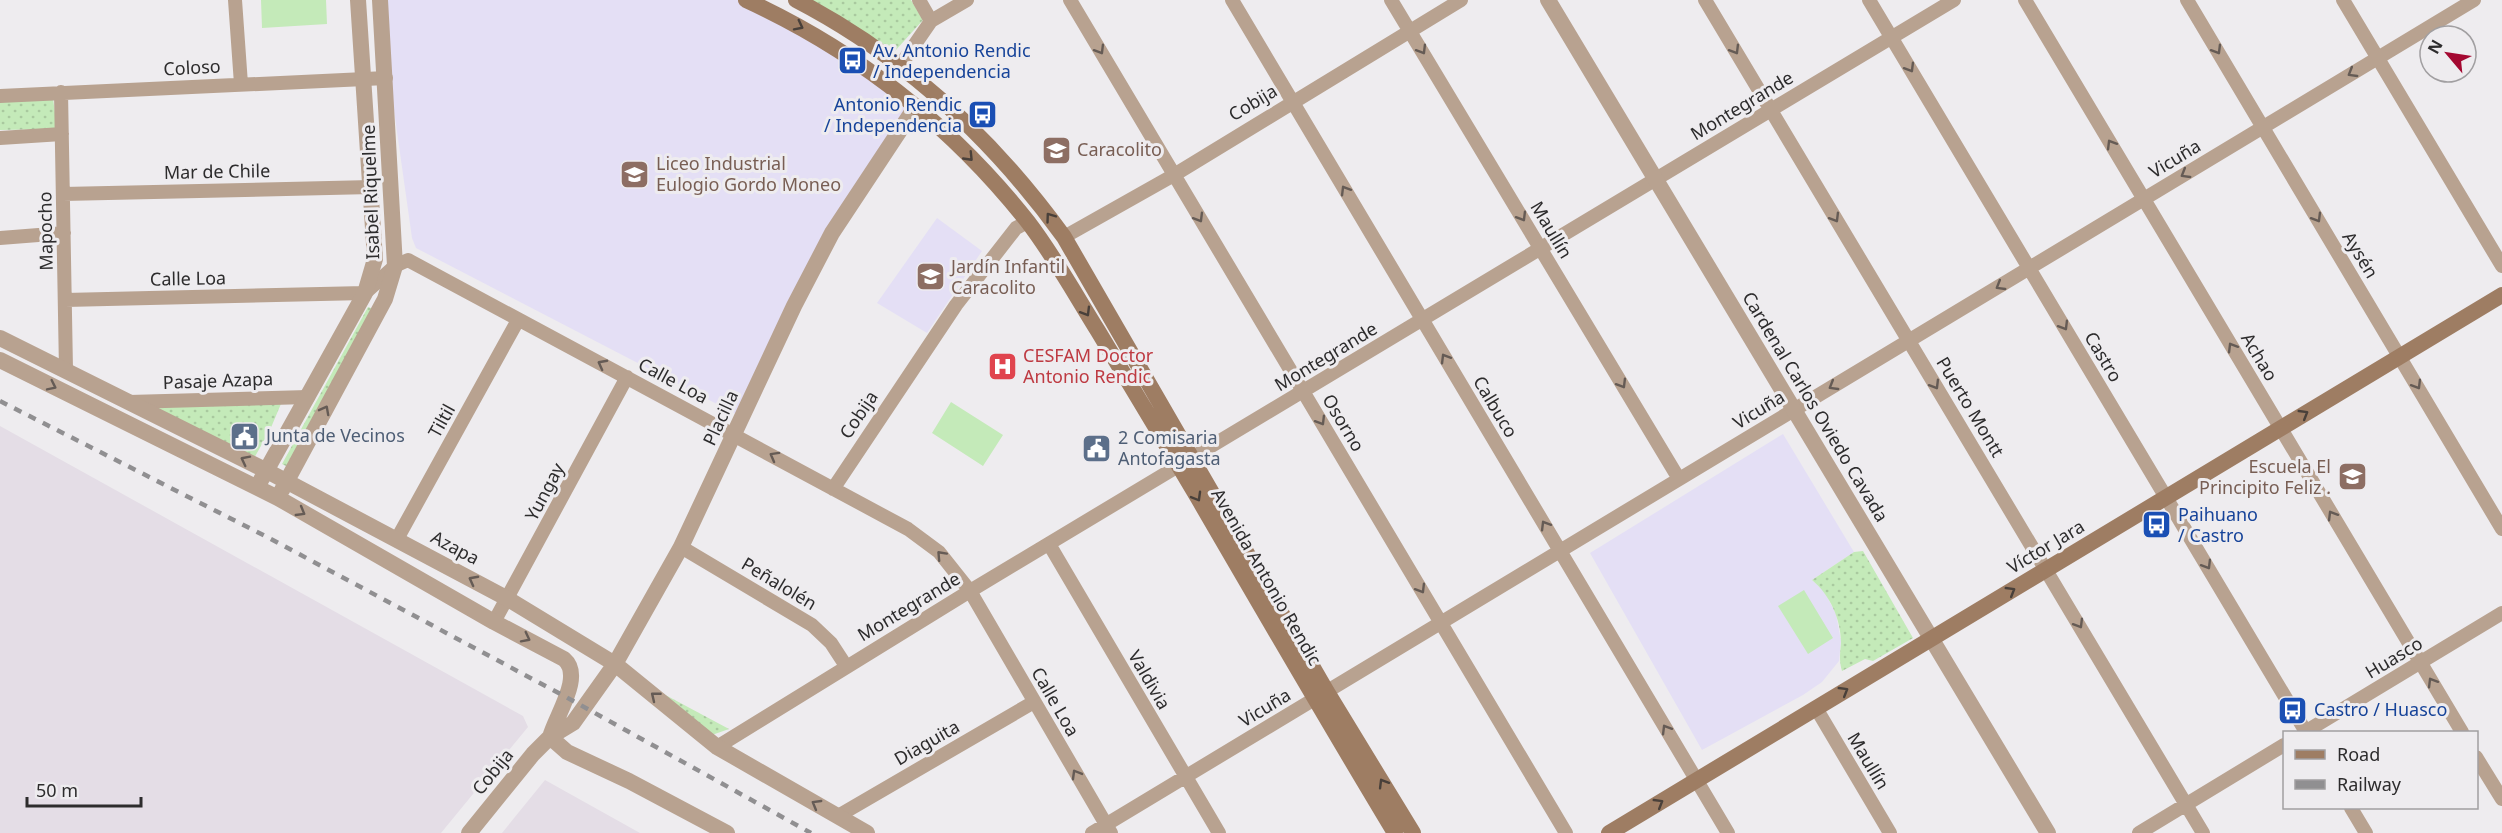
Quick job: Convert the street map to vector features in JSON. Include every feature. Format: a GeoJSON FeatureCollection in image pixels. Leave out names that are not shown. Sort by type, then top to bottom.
{"type":"FeatureCollection","features":[{"type":"Feature","properties":{"kind":"main road","name":"Avenida Antonio Rendic"},"geometry":{"type":"LineString","coordinates":[[746,0],[809,31],[884,80],[916,106],[972,159],[1027,222],[1186,463]]}},
{"type":"Feature","properties":{"kind":"main road","name":"Avenida Antonio Rendic"},"geometry":{"type":"LineString","coordinates":[[795,0],[820,13],[900,66],[938,96],[1015,173],[1064,237],[1186,463],[1321,695],[1395,833]]}},
{"type":"Feature","properties":{"kind":"main road","name":"Víctor Jara"},"geometry":{"type":"LineString","coordinates":[[1609,833],[2502,295]]}},
{"type":"Feature","properties":{"kind":"main road","name":"Avenida Antonio Rendic"},"geometry":{"type":"LineString","coordinates":[[1321,695],[1413,833]]}},
{"type":"Feature","properties":{"kind":"street"},"geometry":{"type":"LineString","coordinates":[[235,0],[241,84]]}},
{"type":"Feature","properties":{"kind":"street","name":"Isabel Riquelme"},"geometry":{"type":"LineString","coordinates":[[257,488],[365,293],[375,259],[358,0]]}},
{"type":"Feature","properties":{"kind":"street","name":"Isabel Riquelme"},"geometry":{"type":"LineString","coordinates":[[278,498],[385,299],[395,266],[380,0]]}},
{"type":"Feature","properties":{"kind":"street"},"geometry":{"type":"LineString","coordinates":[[919,0],[931,21]]}},
{"type":"Feature","properties":{"kind":"street"},"geometry":{"type":"LineString","coordinates":[[900,66],[931,21],[967,0]]}},
{"type":"Feature","properties":{"kind":"street","name":"Osorno"},"geometry":{"type":"LineString","coordinates":[[1070,0],[1566,833]]}},
{"type":"Feature","properties":{"kind":"street","name":"Calbuco"},"geometry":{"type":"LineString","coordinates":[[1232,0],[1728,833]]}},
{"type":"Feature","properties":{"kind":"street","name":"Maullín"},"geometry":{"type":"LineString","coordinates":[[1391,0],[1679,479]]}},
{"type":"Feature","properties":{"kind":"street","name":"Cobija"},"geometry":{"type":"LineString","coordinates":[[1064,237],[1174,175],[1461,0]]}},
{"type":"Feature","properties":{"kind":"street","name":"Cardenal Carlos Oviedo Cavada"},"geometry":{"type":"LineString","coordinates":[[1548,0],[2048,833]]}},
{"type":"Feature","properties":{"kind":"street","name":"Puerto Montt"},"geometry":{"type":"LineString","coordinates":[[1705,0],[2204,833]]}},
{"type":"Feature","properties":{"kind":"street","name":"Castro"},"geometry":{"type":"LineString","coordinates":[[1869,0],[2305,731]]}},
{"type":"Feature","properties":{"kind":"street","name":"Montegrande"},"geometry":{"type":"LineString","coordinates":[[717,747],[969,591],[1186,463],[1954,0]]}},
{"type":"Feature","properties":{"kind":"street","name":"Achao"},"geometry":{"type":"LineString","coordinates":[[2025,0],[2461,731]]}},
{"type":"Feature","properties":{"kind":"street","name":"Aysén"},"geometry":{"type":"LineString","coordinates":[[2187,0],[2502,529]]}},
{"type":"Feature","properties":{"kind":"street"},"geometry":{"type":"LineString","coordinates":[[2343,0],[2502,266]]}},
{"type":"Feature","properties":{"kind":"street","name":"Vicuña"},"geometry":{"type":"LineString","coordinates":[[1092,833],[1108,829],[1185,777],[2474,0]]}},
{"type":"Feature","properties":{"kind":"street","name":"Coloso"},"geometry":{"type":"LineString","coordinates":[[0,96],[241,84],[363,81],[386,78]]}},
{"type":"Feature","properties":{"kind":"street","name":"Mapocho"},"geometry":{"type":"LineString","coordinates":[[61,92],[66,370]]}},
{"type":"Feature","properties":{"kind":"street","name":"Placilla"},"geometry":{"type":"LineString","coordinates":[[550,737],[573,723],[615,664],[681,547],[794,306],[832,233],[916,106]]}},
{"type":"Feature","properties":{"kind":"street"},"geometry":{"type":"LineString","coordinates":[[0,138],[62,135]]}},
{"type":"Feature","properties":{"kind":"street","name":"Mar de Chile"},"geometry":{"type":"LineString","coordinates":[[63,194],[372,187]]}},
{"type":"Feature","properties":{"kind":"street","name":"Cobija"},"geometry":{"type":"LineString","coordinates":[[833,489],[956,305],[1016,228],[1027,222]]}},
{"type":"Feature","properties":{"kind":"street"},"geometry":{"type":"LineString","coordinates":[[0,238],[64,233]]}},
{"type":"Feature","properties":{"kind":"street","name":"Calle Loa"},"geometry":{"type":"LineString","coordinates":[[395,266],[408,261],[908,528],[939,552],[969,591],[1108,829]]}},
{"type":"Feature","properties":{"kind":"street"},"geometry":{"type":"LineString","coordinates":[[365,293],[395,266]]}},
{"type":"Feature","properties":{"kind":"street","name":"Calle Loa"},"geometry":{"type":"LineString","coordinates":[[65,300],[365,293]]}},
{"type":"Feature","properties":{"kind":"street","name":"Tiltil"},"geometry":{"type":"LineString","coordinates":[[397,539],[518,320]]}},
{"type":"Feature","properties":{"kind":"street","name":"Azapa"},"geometry":{"type":"LineString","coordinates":[[0,338],[267,471],[508,599],[615,664],[717,747],[867,833]]}},
{"type":"Feature","properties":{"kind":"street"},"geometry":{"type":"LineString","coordinates":[[0,360],[278,498],[494,622],[557,654],[572,668],[573,674],[570,688],[550,737],[561,749],[727,833]]}},
{"type":"Feature","properties":{"kind":"street","name":"Yungay"},"geometry":{"type":"LineString","coordinates":[[494,622],[627,377]]}},
{"type":"Feature","properties":{"kind":"street","name":"Pasaje Azapa"},"geometry":{"type":"LineString","coordinates":[[129,402],[308,397]]}},
{"type":"Feature","properties":{"kind":"street","name":"Valdivia"},"geometry":{"type":"LineString","coordinates":[[1049,544],[1219,833]]}},
{"type":"Feature","properties":{"kind":"street","name":"Peñalolén"},"geometry":{"type":"LineString","coordinates":[[681,547],[812,625],[831,643],[846,666]]}},
{"type":"Feature","properties":{"kind":"street","name":"Huasco"},"geometry":{"type":"LineString","coordinates":[[2308,731],[2502,613]]}},
{"type":"Feature","properties":{"kind":"street","name":"Diaguita"},"geometry":{"type":"LineString","coordinates":[[838,816],[1034,702]]}},
{"type":"Feature","properties":{"kind":"street","name":"Maullín"},"geometry":{"type":"LineString","coordinates":[[1816,708],[1890,833]]}},
{"type":"Feature","properties":{"kind":"street","name":"Cobija"},"geometry":{"type":"LineString","coordinates":[[469,833],[550,737]]}},
{"type":"Feature","properties":{"kind":"street"},"geometry":{"type":"LineString","coordinates":[[2139,833],[2283,746]]}},
{"type":"Feature","properties":{"kind":"street"},"geometry":{"type":"LineString","coordinates":[[2478,760],[2502,799]]}},
{"type":"Feature","properties":{"kind":"street"},"geometry":{"type":"LineString","coordinates":[[2352,809],[2366,833]]}},
{"type":"Feature","properties":{"kind":"shaded area","name":"Liceo Industrial Eulogio Gordo Moneo"},"geometry":{"type":"Polygon","coordinates":[[[387,0],[741,0],[765,11],[912,107],[738,415],[416,248],[412,238],[390,82],[387,0]]]}},
{"type":"Feature","properties":{"kind":"shaded area","name":"Jardín Infantil Caracolito"},"geometry":{"type":"Polygon","coordinates":[[[937,218],[982,251],[927,333],[877,303],[937,218]]]}},
{"type":"Feature","properties":{"kind":"shaded area"},"geometry":{"type":"Polygon","coordinates":[[[0,426],[523,716],[528,727],[441,833],[0,833],[0,426]]]}},
{"type":"Feature","properties":{"kind":"shaded area"},"geometry":{"type":"Polygon","coordinates":[[[1783,434],[1854,552],[1812,580],[1824,591],[1836,614],[1841,641],[1839,661],[1822,682],[1803,695],[1702,750],[1590,553],[1783,434]]]}},
{"type":"Feature","properties":{"kind":"shaded area"},"geometry":{"type":"Polygon","coordinates":[[[545,780],[640,833],[502,833],[545,780]]]}},
{"type":"Feature","properties":{"kind":"green space"},"geometry":{"type":"Polygon","coordinates":[[[261,0],[326,0],[327,24],[262,28],[261,0]]]}},
{"type":"Feature","properties":{"kind":"green space"},"geometry":{"type":"Polygon","coordinates":[[[810,0],[911,0],[923,20],[895,51],[810,0]]]}},
{"type":"Feature","properties":{"kind":"green space"},"geometry":{"type":"Polygon","coordinates":[[[53,98],[57,129],[0,130],[0,101],[53,98]]]}},
{"type":"Feature","properties":{"kind":"green space"},"geometry":{"type":"Polygon","coordinates":[[[368,307],[374,309],[288,467],[282,464],[368,307]]]}},
{"type":"Feature","properties":{"kind":"green space"},"geometry":{"type":"Polygon","coordinates":[[[283,399],[270,430],[253,460],[155,408],[283,399]]]}},
{"type":"Feature","properties":{"kind":"green space"},"geometry":{"type":"Polygon","coordinates":[[[951,402],[1003,435],[983,466],[932,433],[951,402]]]}},
{"type":"Feature","properties":{"kind":"green space"},"geometry":{"type":"Polygon","coordinates":[[[1863,551],[1913,638],[1873,661],[1865,659],[1842,671],[1837,616],[1829,600],[1812,580],[1854,552],[1863,551]]]}},
{"type":"Feature","properties":{"kind":"green space"},"geometry":{"type":"Polygon","coordinates":[[[1804,590],[1833,638],[1808,654],[1778,606],[1804,590]]]}},
{"type":"Feature","properties":{"kind":"green space"},"geometry":{"type":"Polygon","coordinates":[[[658,691],[729,729],[712,735],[658,691]]]}},
{"type":"Feature","properties":{"kind":"railway"},"geometry":{"type":"LineString","coordinates":[[0,401],[269,538],[566,697],[811,833]]}},
{"type":"Feature","properties":{"kind":"place","name":"Av. Antonio Rendic / Independencia"},"geometry":{"type":"Point","coordinates":[852,61]}},
{"type":"Feature","properties":{"kind":"place","name":"Antonio Rendic / Independencia"},"geometry":{"type":"Point","coordinates":[983,115]}},
{"type":"Feature","properties":{"kind":"place","name":"Caracolito"},"geometry":{"type":"Point","coordinates":[1056,150]}},
{"type":"Feature","properties":{"kind":"place","name":"Liceo Industrial Eulogio Gordo Moneo"},"geometry":{"type":"Point","coordinates":[635,174]}},
{"type":"Feature","properties":{"kind":"place","name":"Jardín Infantil Caracolito"},"geometry":{"type":"Point","coordinates":[930,277]}},
{"type":"Feature","properties":{"kind":"place","name":"CESFAM Doctor Antonio Rendic"},"geometry":{"type":"Point","coordinates":[1002,366]}},
{"type":"Feature","properties":{"kind":"place","name":"Junta de Vecinos"},"geometry":{"type":"Point","coordinates":[245,436]}},
{"type":"Feature","properties":{"kind":"place","name":"2 Comisaria Antofagasta"},"geometry":{"type":"Point","coordinates":[1097,448]}},
{"type":"Feature","properties":{"kind":"place","name":"Escuela El Principito Feliz ."},"geometry":{"type":"Point","coordinates":[2352,477]}},
{"type":"Feature","properties":{"kind":"place","name":"Paihuano / Castro"},"geometry":{"type":"Point","coordinates":[2157,525]}},
{"type":"Feature","properties":{"kind":"place","name":"Castro / Huasco"},"geometry":{"type":"Point","coordinates":[2293,710]}}]}
